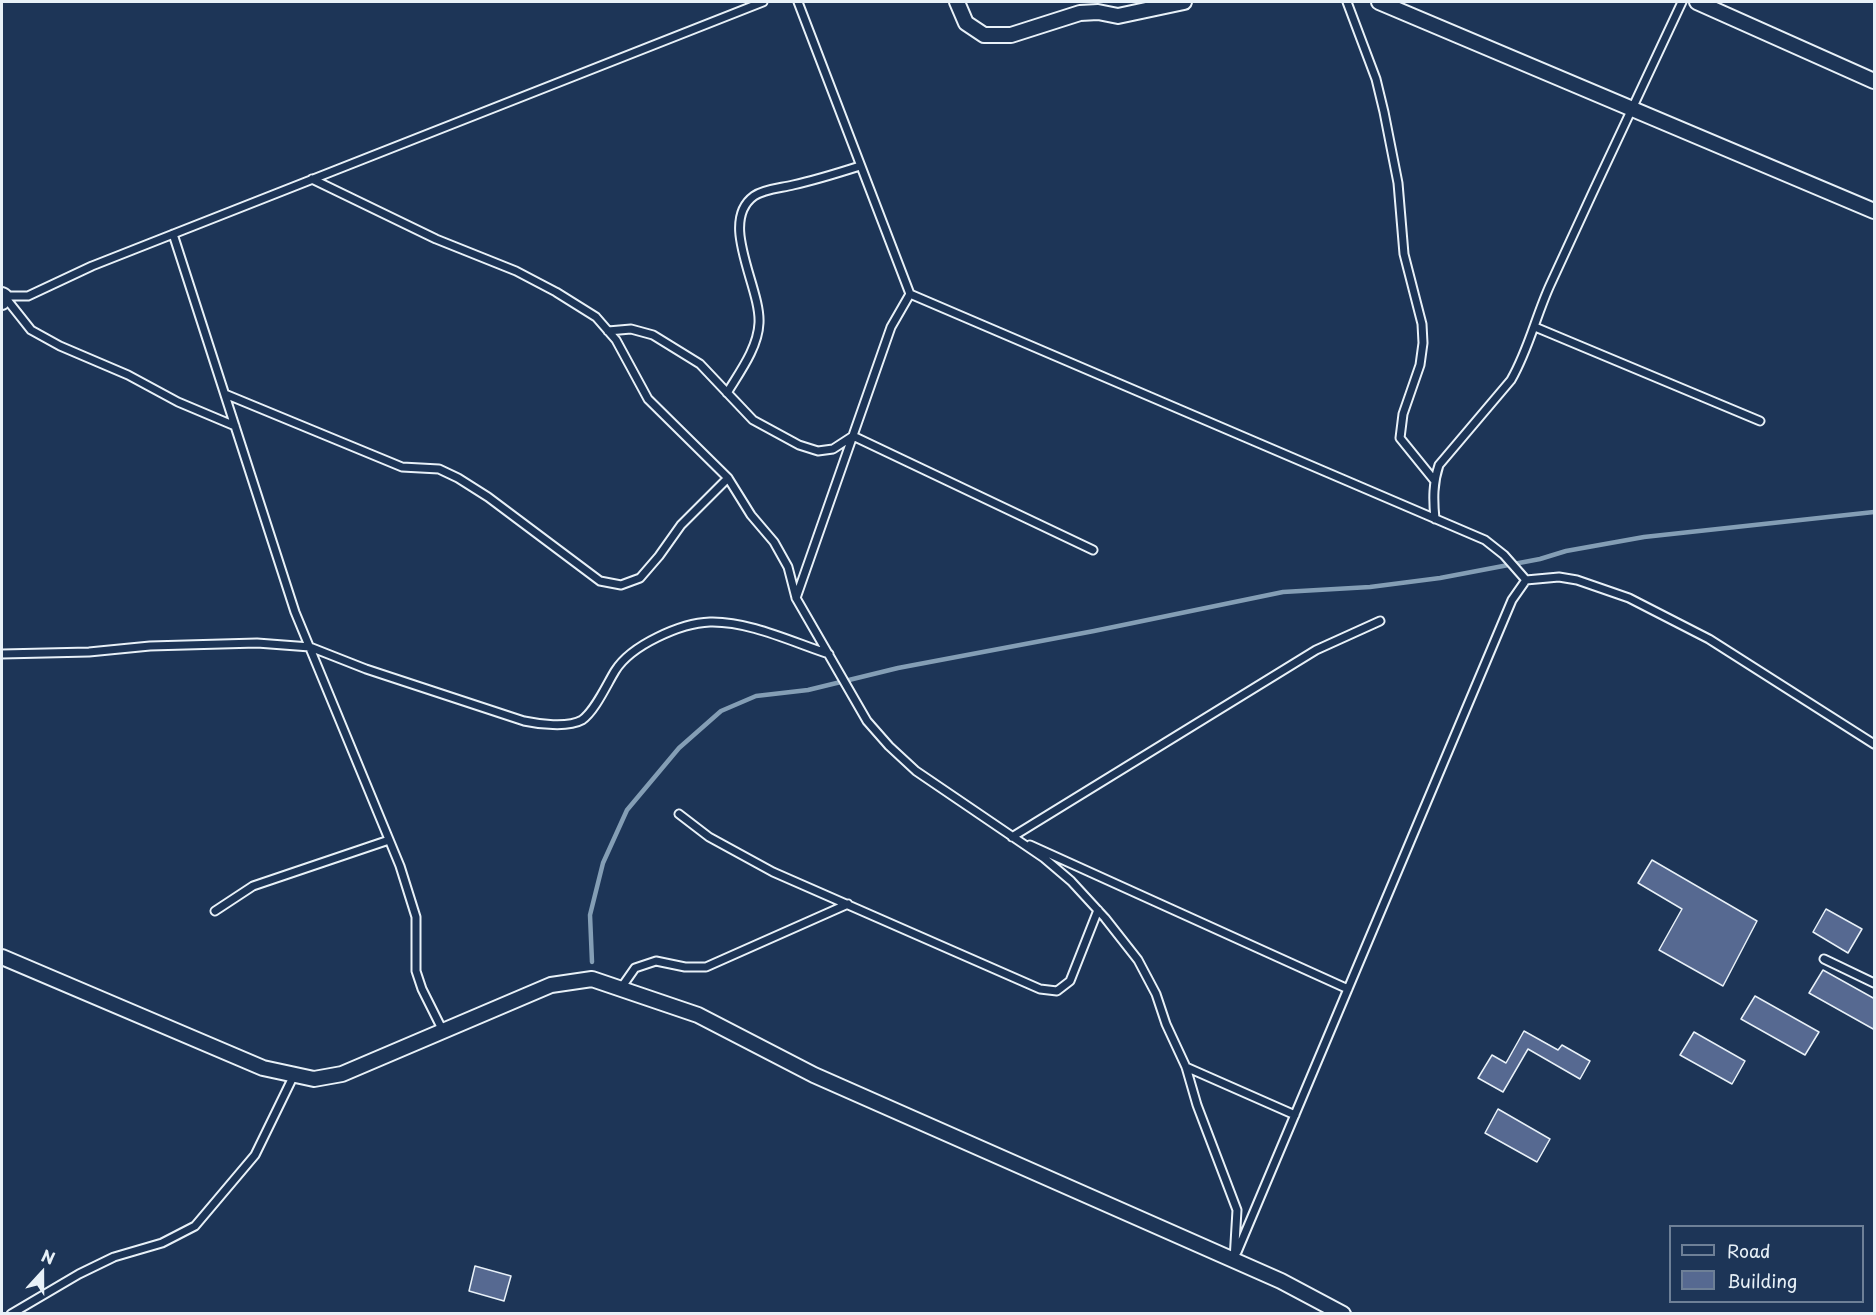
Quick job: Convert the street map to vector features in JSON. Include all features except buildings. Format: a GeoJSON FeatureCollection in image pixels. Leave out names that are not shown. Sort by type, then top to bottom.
{"type":"FeatureCollection","features":[{"type":"Feature","properties":{"kind":"street"},"geometry":{"type":"LineString","coordinates":[[957,2],[966,24],[984,35],[1011,35],[1080,14],[1098,12],[1118,16],[1184,2]]}},
{"type":"Feature","properties":{"kind":"street"},"geometry":{"type":"LineString","coordinates":[[1379,2],[1875,211]]}},
{"type":"Feature","properties":{"kind":"street"},"geometry":{"type":"LineString","coordinates":[[1697,2],[1875,81]]}},
{"type":"Feature","properties":{"kind":"street"},"geometry":{"type":"LineString","coordinates":[[2,957],[263,1068],[314,1079],[342,1074],[551,986],[592,979],[698,1015],[814,1075],[1281,1281],[1343,1314]]}},
{"type":"Feature","properties":{"kind":"lane"},"geometry":{"type":"LineString","coordinates":[[2,298],[27,296],[92,266],[763,2]]}},
{"type":"Feature","properties":{"kind":"lane"},"geometry":{"type":"LineString","coordinates":[[798,2],[910,294],[1485,540],[1504,555],[1526,580]]}},
{"type":"Feature","properties":{"kind":"lane"},"geometry":{"type":"LineString","coordinates":[[1347,2],[1376,79],[1384,112],[1398,183],[1404,254],[1422,324],[1423,343],[1420,365],[1403,414],[1400,438],[1434,480]]}},
{"type":"Feature","properties":{"kind":"lane"},"geometry":{"type":"LineString","coordinates":[[1435,519],[1434,480],[1439,465],[1511,380],[1532,338],[1550,286],[1682,2]]}},
{"type":"Feature","properties":{"kind":"lane"},"geometry":{"type":"LineString","coordinates":[[727,393],[743,367],[759,323],[756,299],[738,226],[743,211],[754,196],[772,189],[860,166]]}},
{"type":"Feature","properties":{"kind":"lane"},"geometry":{"type":"LineString","coordinates":[[312,179],[436,239],[516,271],[556,292],[596,317],[616,340],[648,399],[728,478],[751,515],[774,542],[788,567],[796,598],[867,722],[916,771],[1044,858],[1071,881],[1098,910],[1138,960],[1156,994],[1166,1024],[1186,1067],[1197,1105],[1237,1210],[1234,1260]]}},
{"type":"Feature","properties":{"kind":"lane"},"geometry":{"type":"LineString","coordinates":[[173,234],[295,612],[400,866],[416,917],[416,971],[422,989],[443,1031]]}},
{"type":"Feature","properties":{"kind":"lane"},"geometry":{"type":"LineString","coordinates":[[796,598],[891,327],[910,294]]}},
{"type":"Feature","properties":{"kind":"lane"},"geometry":{"type":"LineString","coordinates":[[2,298],[31,330],[50,341],[128,375],[178,402],[235,426]]}},
{"type":"Feature","properties":{"kind":"lane"},"geometry":{"type":"LineString","coordinates":[[1535,327],[1760,421]]}},
{"type":"Feature","properties":{"kind":"lane"},"geometry":{"type":"LineString","coordinates":[[608,331],[631,329],[653,335],[700,364],[753,420],[799,445],[818,451],[833,449],[853,436]]}},
{"type":"Feature","properties":{"kind":"lane"},"geometry":{"type":"LineString","coordinates":[[225,394],[402,467],[439,469],[458,478],[488,496],[600,581],[621,585],[640,578],[681,525],[728,478]]}},
{"type":"Feature","properties":{"kind":"lane"},"geometry":{"type":"LineString","coordinates":[[853,436],[1093,550]]}},
{"type":"Feature","properties":{"kind":"lane"},"geometry":{"type":"LineString","coordinates":[[1234,1260],[1512,600],[1526,580],[1559,577],[1577,580],[1629,598],[1709,639],[1875,744]]}},
{"type":"Feature","properties":{"kind":"lane"},"geometry":{"type":"LineString","coordinates":[[1012,837],[1316,650],[1380,621]]}},
{"type":"Feature","properties":{"kind":"lane"},"geometry":{"type":"LineString","coordinates":[[2,654],[257,643],[310,647],[366,669],[524,721],[550,726],[582,720],[600,698],[617,668],[643,645],[679,627],[710,622],[748,626],[829,654]]}},
{"type":"Feature","properties":{"kind":"lane"},"geometry":{"type":"LineString","coordinates":[[679,814],[709,837],[773,872],[1040,989],[1057,991],[1070,981],[1098,910]]}},
{"type":"Feature","properties":{"kind":"lane"},"geometry":{"type":"LineString","coordinates":[[1012,837],[1348,989]]}},
{"type":"Feature","properties":{"kind":"lane"},"geometry":{"type":"LineString","coordinates":[[215,911],[253,886],[389,840]]}},
{"type":"Feature","properties":{"kind":"lane"},"geometry":{"type":"LineString","coordinates":[[621,988],[635,968],[645,964],[656,961],[685,968],[706,967],[848,904]]}},
{"type":"Feature","properties":{"kind":"lane"},"geometry":{"type":"LineString","coordinates":[[1824,959],[1875,983]]}},
{"type":"Feature","properties":{"kind":"lane"},"geometry":{"type":"LineString","coordinates":[[1186,1067],[1295,1115]]}},
{"type":"Feature","properties":{"kind":"lane"},"geometry":{"type":"LineString","coordinates":[[11,1314],[79,1274],[114,1257],[162,1243],[195,1226],[255,1155],[294,1075]]}},
{"type":"Feature","properties":{"kind":"waterway"},"geometry":{"type":"LineString","coordinates":[[592,962],[590,915],[603,863],[627,810],[679,748],[721,711],[756,696],[808,690],[898,668],[1283,592],[1370,587],[1440,578],[1644,537],[1874,512]]}}]}
